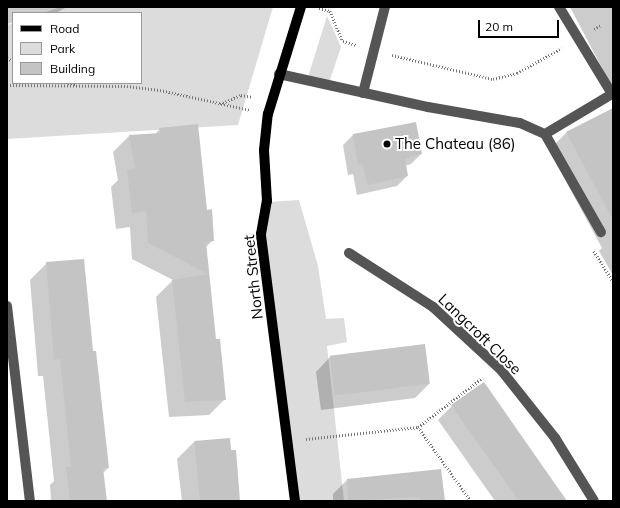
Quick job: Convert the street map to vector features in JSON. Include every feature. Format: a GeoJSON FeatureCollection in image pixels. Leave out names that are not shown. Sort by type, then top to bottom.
{"type":"FeatureCollection","features":[{"type":"Feature","properties":{"kind":"main road","name":"North Street"},"geometry":{"type":"LineString","coordinates":[[296,501],[261,234],[267,201],[264,140],[279,74],[301,7]]}},
{"type":"Feature","properties":{"kind":"street"},"geometry":{"type":"LineString","coordinates":[[363,93],[385,7]]}},
{"type":"Feature","properties":{"kind":"street"},"geometry":{"type":"LineString","coordinates":[[545,134],[612,94],[577,40],[559,7]]}},
{"type":"Feature","properties":{"kind":"street"},"geometry":{"type":"LineString","coordinates":[[279,74],[363,93],[520,123],[545,134],[602,232]]}},
{"type":"Feature","properties":{"kind":"street","name":"Langcroft Close"},"geometry":{"type":"LineString","coordinates":[[349,253],[433,307],[497,366],[555,438],[594,501]]}},
{"type":"Feature","properties":{"kind":"street"},"geometry":{"type":"LineString","coordinates":[[7,306],[30,501]]}},
{"type":"Feature","properties":{"kind":"path"},"geometry":{"type":"LineString","coordinates":[[317,7],[330,11],[343,41],[493,79],[517,73],[577,40],[600,25]]}},
{"type":"Feature","properties":{"kind":"path"},"geometry":{"type":"LineString","coordinates":[[71,84],[79,87]]}},
{"type":"Feature","properties":{"kind":"path"},"geometry":{"type":"LineString","coordinates":[[7,85],[79,87],[127,86],[147,88],[254,111]]}},
{"type":"Feature","properties":{"kind":"path"},"geometry":{"type":"LineString","coordinates":[[220,104],[241,95],[258,98]]}},
{"type":"Feature","properties":{"kind":"path"},"geometry":{"type":"LineString","coordinates":[[602,232],[593,250],[613,281]]}},
{"type":"Feature","properties":{"kind":"path"},"geometry":{"type":"LineString","coordinates":[[288,441],[418,427],[497,366]]}},
{"type":"Feature","properties":{"kind":"path"},"geometry":{"type":"LineString","coordinates":[[418,427],[471,501]]}},
{"type":"Feature","properties":{"kind":"green space"},"geometry":{"type":"Polygon","coordinates":[[[61,7],[273,7],[238,125],[7,139],[7,25],[12,23],[12,84],[142,84],[142,12],[46,12],[61,7]]]}},
{"type":"Feature","properties":{"kind":"green space"},"geometry":{"type":"Polygon","coordinates":[[[327,16],[341,47],[329,83],[308,77],[327,16]]]}},
{"type":"Feature","properties":{"kind":"green space"},"geometry":{"type":"Polygon","coordinates":[[[299,200],[318,266],[326,319],[344,318],[347,342],[327,346],[344,501],[296,501],[261,234],[269,202],[299,200]]]}},
{"type":"Feature","properties":{"kind":"building"},"geometry":{"type":"Polygon","coordinates":[[[613,108],[613,220],[566,132],[613,108]]]}},
{"type":"Feature","properties":{"kind":"building","name":"The Chateau (86)"},"geometry":{"type":"Polygon","coordinates":[[[416,122],[422,154],[405,159],[408,176],[367,185],[363,164],[358,165],[353,134],[416,122]]]}},
{"type":"Feature","properties":{"kind":"building"},"geometry":{"type":"Polygon","coordinates":[[[198,124],[207,210],[212,209],[214,241],[206,242],[216,339],[220,339],[226,400],[185,402],[172,280],[208,274],[148,243],[146,211],[132,213],[127,170],[135,169],[129,135],[161,133],[159,128],[198,124]]]}},
{"type":"Feature","properties":{"kind":"building"},"geometry":{"type":"Polygon","coordinates":[[[84,259],[93,351],[96,351],[109,468],[103,468],[107,501],[70,501],[66,467],[71,467],[60,359],[54,360],[46,262],[84,259]]]}},
{"type":"Feature","properties":{"kind":"building"},"geometry":{"type":"Polygon","coordinates":[[[425,344],[430,384],[335,395],[330,356],[425,344]]]}},
{"type":"Feature","properties":{"kind":"building"},"geometry":{"type":"Polygon","coordinates":[[[484,382],[567,501],[519,501],[451,405],[484,382]]]}},
{"type":"Feature","properties":{"kind":"building"},"geometry":{"type":"Polygon","coordinates":[[[230,438],[231,450],[236,450],[240,501],[200,501],[194,441],[230,438]]]}},
{"type":"Feature","properties":{"kind":"building"},"geometry":{"type":"Polygon","coordinates":[[[441,469],[445,501],[420,501],[420,497],[348,501],[347,479],[441,469]]]}},
{"type":"Feature","properties":{"kind":"place","name":"The Chateau (86)"},"geometry":{"type":"Point","coordinates":[387,144]}}]}
